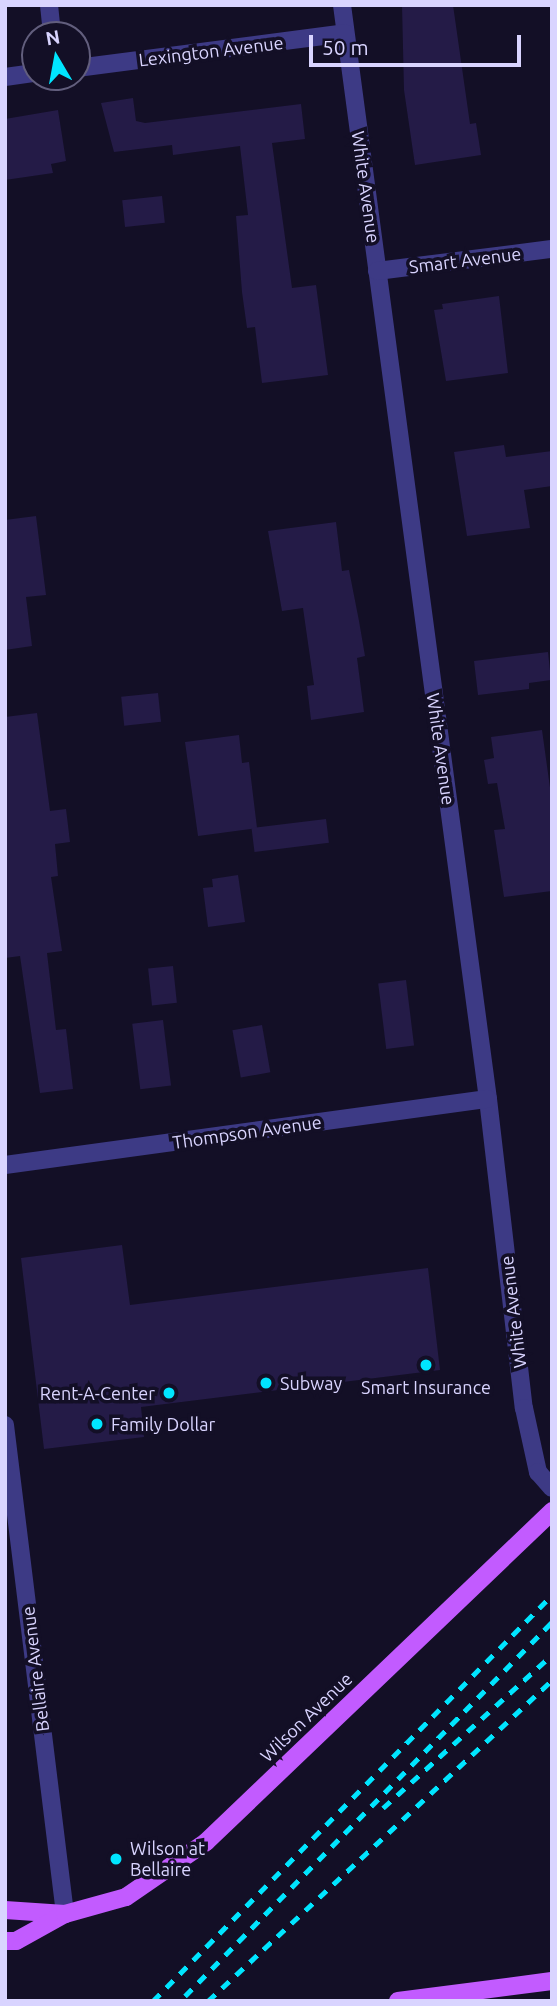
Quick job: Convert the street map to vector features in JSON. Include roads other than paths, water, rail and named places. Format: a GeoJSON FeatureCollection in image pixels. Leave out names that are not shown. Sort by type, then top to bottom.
{"type":"FeatureCollection","features":[{"type":"Feature","properties":{"kind":"main road","name":"Wilson Avenue"},"geometry":{"type":"LineString","coordinates":[[5,1941],[16,1941],[65,1914],[126,1897],[206,1842],[552,1511]]}},
{"type":"Feature","properties":{"kind":"main road","name":"Wilson Avenue"},"geometry":{"type":"LineString","coordinates":[[5,1910],[65,1914]]}},
{"type":"Feature","properties":{"kind":"main road"},"geometry":{"type":"LineString","coordinates":[[398,2001],[552,1981]]}},
{"type":"Feature","properties":{"kind":"street","name":"White Avenue"},"geometry":{"type":"LineString","coordinates":[[342,5],[488,1099],[524,1408],[538,1472],[552,1488]]}},
{"type":"Feature","properties":{"kind":"street","name":"Lexington Avenue"},"geometry":{"type":"LineString","coordinates":[[91,66],[345,33]]}},
{"type":"Feature","properties":{"kind":"street","name":"Smart Avenue"},"geometry":{"type":"LineString","coordinates":[[377,271],[552,248]]}},
{"type":"Feature","properties":{"kind":"street","name":"Thompson Avenue"},"geometry":{"type":"LineString","coordinates":[[5,1166],[488,1099]]}},
{"type":"Feature","properties":{"kind":"street","name":"Bellaire Avenue"},"geometry":{"type":"LineString","coordinates":[[5,1425],[65,1914]]}},
{"type":"Feature","properties":{"kind":"railway"},"geometry":{"type":"LineString","coordinates":[[153,2001],[552,1595]]}},
{"type":"Feature","properties":{"kind":"railway"},"geometry":{"type":"LineString","coordinates":[[185,1996],[552,1622]]}},
{"type":"Feature","properties":{"kind":"railway"},"geometry":{"type":"LineString","coordinates":[[383,1808],[552,1655]]}},
{"type":"Feature","properties":{"kind":"railway"},"geometry":{"type":"LineString","coordinates":[[208,2001],[552,1680]]}},
{"type":"Feature","properties":{"kind":"place","name":"Smart Insurance"},"geometry":{"type":"Point","coordinates":[426,1365]}},
{"type":"Feature","properties":{"kind":"place","name":"Subway"},"geometry":{"type":"Point","coordinates":[266,1383]}},
{"type":"Feature","properties":{"kind":"place","name":"Rent-A-Center"},"geometry":{"type":"Point","coordinates":[169,1393]}},
{"type":"Feature","properties":{"kind":"place","name":"Family Dollar"},"geometry":{"type":"Point","coordinates":[97,1424]}},
{"type":"Feature","properties":{"kind":"place","name":"Wilson at Bellaire"},"geometry":{"type":"Point","coordinates":[116,1859]}}]}
